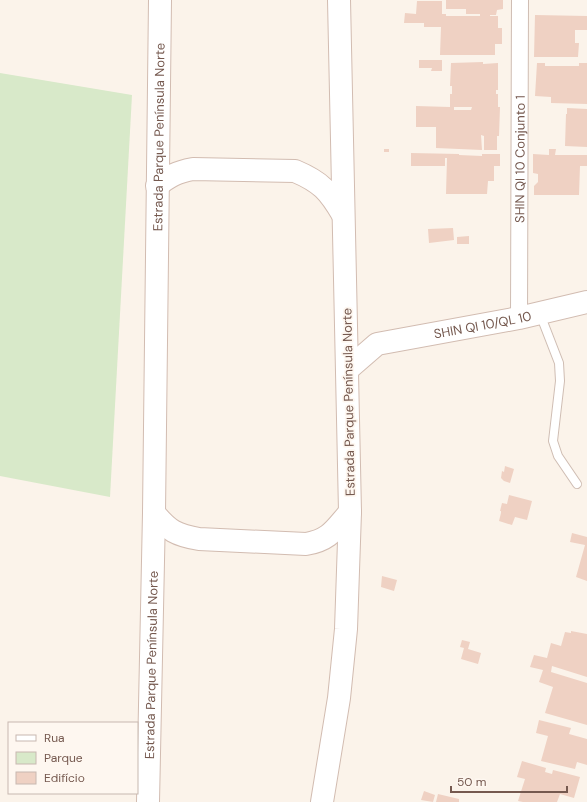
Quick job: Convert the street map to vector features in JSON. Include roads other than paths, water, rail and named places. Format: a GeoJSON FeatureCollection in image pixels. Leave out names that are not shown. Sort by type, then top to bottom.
{"type":"FeatureCollection","features":[{"type":"Feature","properties":{"kind":"main road","name":"Estrada Parque Península Norte"},"geometry":{"type":"LineString","coordinates":[[148,802],[154,513],[160,0]]}},
{"type":"Feature","properties":{"kind":"main road","name":"Estrada Parque Península Norte"},"geometry":{"type":"LineString","coordinates":[[322,802],[339,698],[346,629],[350,512],[339,0]]}},
{"type":"Feature","properties":{"kind":"main road"},"geometry":{"type":"LineString","coordinates":[[157,186],[168,177],[179,172],[193,169],[295,171],[310,177],[323,187],[333,198],[344,215]]}},
{"type":"Feature","properties":{"kind":"main road","name":"SHIN QI 10/QL 10"},"geometry":{"type":"LineString","coordinates":[[377,344],[519,318],[587,302]]}},
{"type":"Feature","properties":{"kind":"main road"},"geometry":{"type":"LineString","coordinates":[[346,324],[377,344],[347,370]]}},
{"type":"Feature","properties":{"kind":"main road"},"geometry":{"type":"LineString","coordinates":[[154,513],[165,526],[174,532],[188,537],[306,544],[319,542],[331,534],[350,512]]}},
{"type":"Feature","properties":{"kind":"street","name":"SHIN QI 10 Conjunto 1"},"geometry":{"type":"LineString","coordinates":[[519,318],[520,0]]}},
{"type":"Feature","properties":{"kind":"lane"},"geometry":{"type":"LineString","coordinates":[[540,313],[559,363],[560,381],[553,441],[558,456],[578,484]]}}]}
